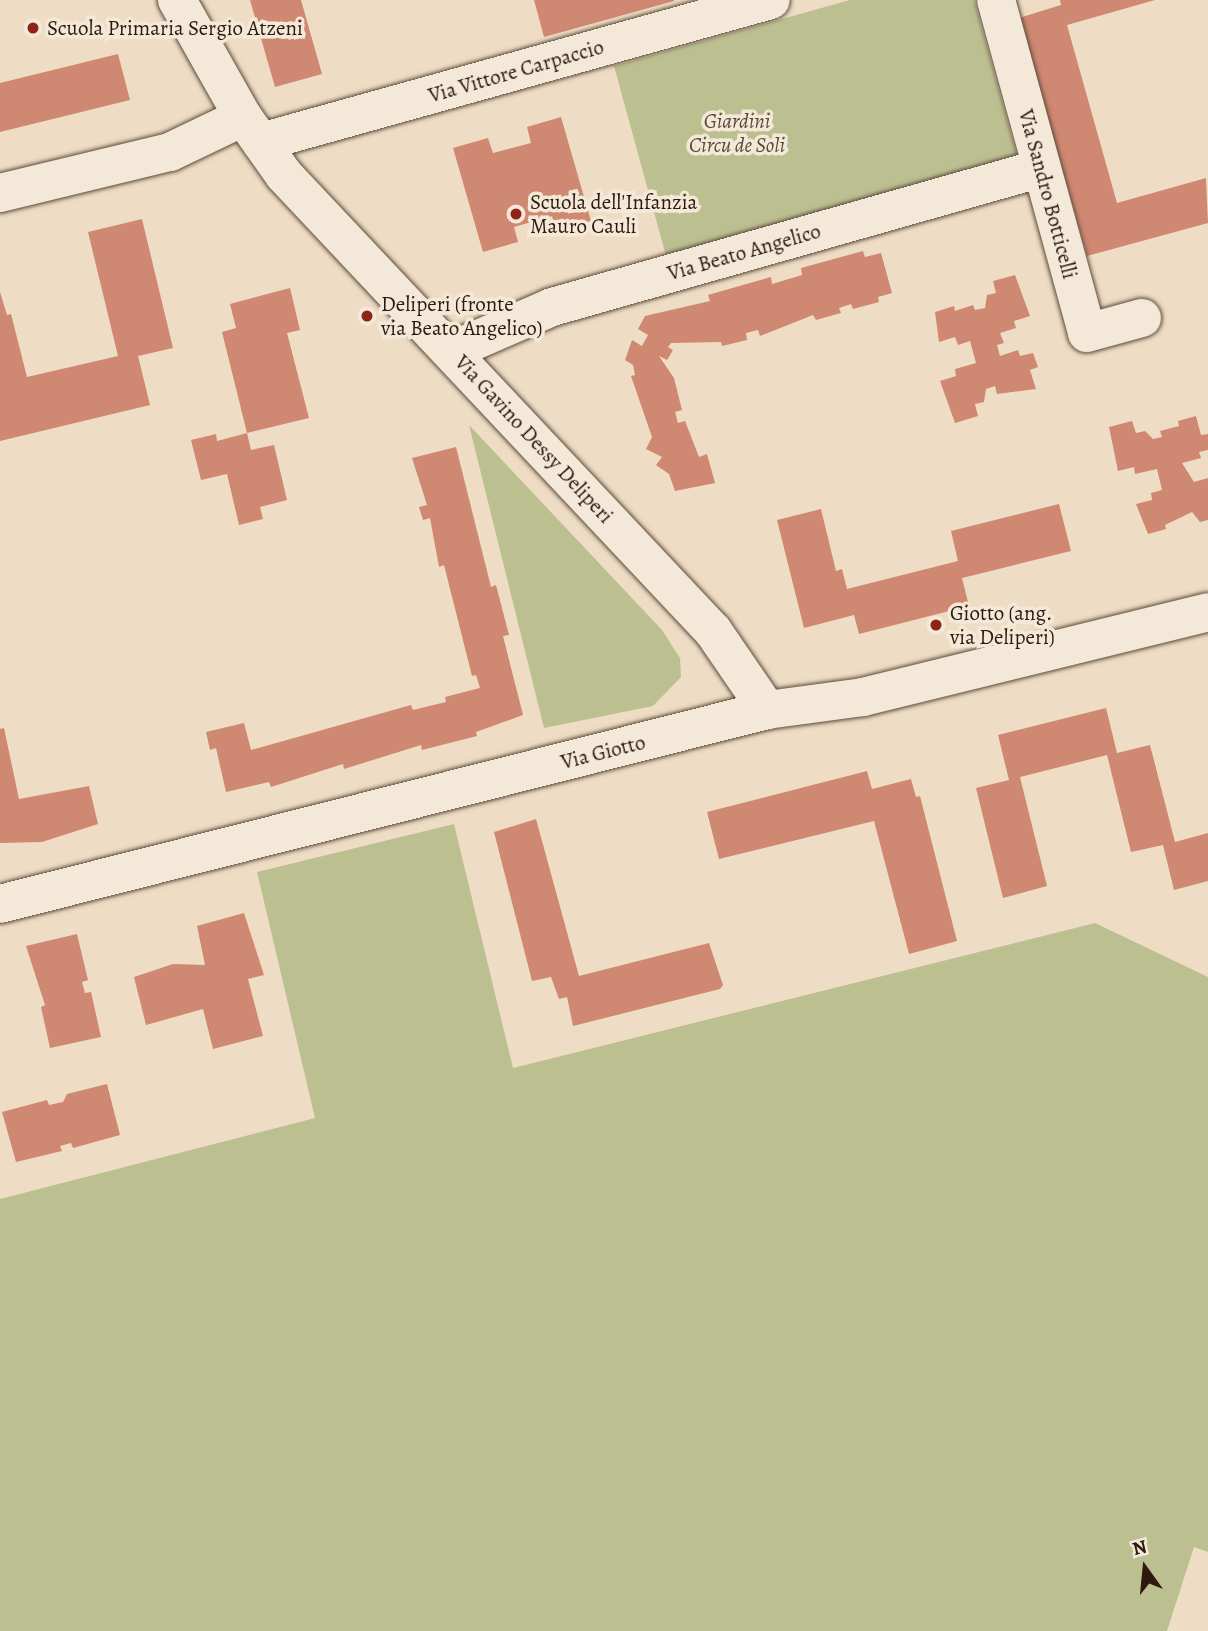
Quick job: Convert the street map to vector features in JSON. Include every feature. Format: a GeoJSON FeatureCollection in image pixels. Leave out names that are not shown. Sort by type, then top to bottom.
{"type":"FeatureCollection","features":[{"type":"Feature","properties":{"kind":"street","name":"Via Gavino Dessy Deliperi"},"geometry":{"type":"LineString","coordinates":[[177,0],[252,129],[315,211],[451,351],[713,631],[767,710]]}},
{"type":"Feature","properties":{"kind":"street","name":"Via Vittore Carpaccio"},"geometry":{"type":"LineString","coordinates":[[0,193],[771,0]]}},
{"type":"Feature","properties":{"kind":"street","name":"Via Sandro Botticelli"},"geometry":{"type":"LineString","coordinates":[[996,0],[1087,333],[1142,318]]}},
{"type":"Feature","properties":{"kind":"street","name":"Via Beato Angelico"},"geometry":{"type":"LineString","coordinates":[[451,351],[552,307],[1042,168]]}},
{"type":"Feature","properties":{"kind":"street","name":"Via Giotto"},"geometry":{"type":"LineString","coordinates":[[0,904],[767,710],[863,697],[1208,612]]}},
{"type":"Feature","properties":{"kind":"green space","name":"Giardini Circu de Soli"},"geometry":{"type":"Polygon","coordinates":[[[850,0],[974,0],[1017,156],[666,256],[614,66],[850,0]]]}},
{"type":"Feature","properties":{"kind":"green space"},"geometry":{"type":"Polygon","coordinates":[[[469,425],[662,630],[680,658],[681,677],[653,706],[544,728],[469,425]]]}},
{"type":"Feature","properties":{"kind":"green space"},"geometry":{"type":"Polygon","coordinates":[[[454,824],[513,1068],[1095,923],[1208,977],[1208,1552],[1194,1547],[1167,1631],[0,1631],[0,1199],[315,1118],[257,872],[454,824]]]}},
{"type":"Feature","properties":{"kind":"building"},"geometry":{"type":"Polygon","coordinates":[[[250,0],[301,0],[322,74],[275,87],[250,0]]]}},
{"type":"Feature","properties":{"kind":"building"},"geometry":{"type":"Polygon","coordinates":[[[534,0],[674,0],[674,1],[544,37],[534,0]]]}},
{"type":"Feature","properties":{"kind":"building"},"geometry":{"type":"Polygon","coordinates":[[[1060,0],[1155,0],[1067,25],[1117,203],[1206,178],[1208,223],[1087,256],[1019,18],[1061,5],[1060,0]]]}},
{"type":"Feature","properties":{"kind":"building"},"geometry":{"type":"Polygon","coordinates":[[[118,54],[130,100],[0,132],[0,83],[118,54]]]}},
{"type":"Feature","properties":{"kind":"building"},"geometry":{"type":"Polygon","coordinates":[[[561,117],[591,221],[556,231],[552,216],[514,227],[518,242],[483,252],[453,148],[488,138],[493,153],[531,143],[527,127],[561,117]]]}},
{"type":"Feature","properties":{"kind":"building"},"geometry":{"type":"Polygon","coordinates":[[[142,219],[173,348],[138,356],[150,405],[0,441],[0,292],[7,315],[11,314],[27,377],[118,356],[88,232],[142,219]]]}},
{"type":"Feature","properties":{"kind":"building"},"geometry":{"type":"Polygon","coordinates":[[[863,251],[865,257],[881,253],[892,293],[878,297],[879,302],[853,309],[851,304],[839,308],[841,313],[816,320],[813,315],[760,336],[758,330],[746,333],[747,340],[722,346],[721,342],[671,343],[668,347],[673,350],[667,360],[659,356],[674,378],[682,410],[675,412],[678,423],[685,421],[699,457],[707,454],[715,483],[675,491],[669,474],[656,465],[662,457],[646,449],[652,437],[631,376],[635,375],[633,365],[625,360],[632,340],[642,346],[648,335],[638,329],[645,316],[710,301],[708,295],[771,277],[772,284],[802,275],[801,268],[863,251]]]}},
{"type":"Feature","properties":{"kind":"building"},"geometry":{"type":"Polygon","coordinates":[[[1015,275],[1030,316],[1014,321],[1016,328],[1000,333],[1004,343],[997,345],[1000,356],[1018,350],[1020,356],[1033,353],[1038,367],[1030,370],[1036,389],[997,394],[995,386],[986,389],[984,402],[975,404],[978,416],[955,423],[940,381],[956,376],[955,369],[976,363],[970,341],[958,345],[955,337],[939,342],[935,312],[954,306],[955,311],[973,305],[975,310],[985,308],[987,295],[996,293],[993,281],[1015,275]]]}},
{"type":"Feature","properties":{"kind":"building"},"geometry":{"type":"Polygon","coordinates":[[[290,288],[300,330],[287,333],[309,418],[247,433],[222,332],[236,328],[230,304],[290,288]]]}},
{"type":"Feature","properties":{"kind":"building"},"geometry":{"type":"Polygon","coordinates":[[[1196,416],[1201,435],[1208,434],[1208,450],[1199,452],[1201,458],[1182,463],[1194,482],[1208,478],[1208,520],[1200,522],[1192,512],[1165,525],[1166,529],[1148,534],[1136,504],[1152,500],[1151,493],[1162,490],[1157,469],[1135,474],[1134,467],[1118,471],[1109,427],[1132,421],[1136,433],[1145,431],[1153,439],[1162,437],[1160,431],[1179,426],[1178,421],[1196,416]]]}},
{"type":"Feature","properties":{"kind":"building"},"geometry":{"type":"Polygon","coordinates":[[[247,433],[251,450],[274,445],[287,500],[260,507],[263,519],[239,525],[227,474],[201,480],[191,440],[216,434],[217,441],[247,433]]]}},
{"type":"Feature","properties":{"kind":"building"},"geometry":{"type":"Polygon","coordinates":[[[456,447],[491,587],[496,585],[509,635],[503,636],[523,715],[476,732],[477,736],[422,750],[421,745],[344,769],[343,764],[271,787],[269,782],[226,792],[216,748],[210,750],[206,732],[244,723],[251,750],[411,705],[413,710],[446,702],[445,697],[480,688],[476,675],[472,676],[444,565],[439,567],[430,518],[423,520],[419,507],[427,505],[412,458],[456,447]]]}},
{"type":"Feature","properties":{"kind":"building"},"geometry":{"type":"Polygon","coordinates":[[[1059,504],[1071,551],[962,578],[969,606],[859,634],[854,615],[804,628],[777,520],[821,509],[836,571],[842,569],[847,589],[958,561],[951,531],[1059,504]]]}},
{"type":"Feature","properties":{"kind":"building"},"geometry":{"type":"Polygon","coordinates":[[[1106,708],[1117,753],[1150,745],[1175,842],[1208,833],[1208,881],[1174,890],[1163,845],[1131,852],[1107,755],[1020,777],[1047,886],[1003,898],[976,788],[1009,780],[998,735],[1106,708]]]}},
{"type":"Feature","properties":{"kind":"building"},"geometry":{"type":"Polygon","coordinates":[[[4,728],[19,799],[89,786],[98,824],[42,842],[0,843],[0,729],[4,728]]]}},
{"type":"Feature","properties":{"kind":"building"},"geometry":{"type":"Polygon","coordinates":[[[867,771],[872,789],[911,779],[916,797],[920,796],[957,941],[909,954],[874,821],[719,859],[707,812],[867,771]]]}},
{"type":"Feature","properties":{"kind":"building"},"geometry":{"type":"Polygon","coordinates":[[[536,819],[579,976],[709,943],[723,985],[720,989],[573,1026],[567,997],[559,999],[551,977],[532,981],[494,832],[536,819]]]}},
{"type":"Feature","properties":{"kind":"building"},"geometry":{"type":"Polygon","coordinates":[[[244,913],[264,975],[248,979],[263,1036],[213,1049],[203,1009],[146,1025],[134,977],[173,964],[205,965],[197,926],[244,913]]]}},
{"type":"Feature","properties":{"kind":"building"},"geometry":{"type":"Polygon","coordinates":[[[77,934],[88,980],[82,982],[85,993],[91,992],[101,1037],[50,1048],[41,1007],[45,1005],[26,946],[77,934]]]}},
{"type":"Feature","properties":{"kind":"building"},"geometry":{"type":"Polygon","coordinates":[[[107,1084],[120,1135],[73,1148],[71,1143],[60,1146],[62,1151],[16,1162],[2,1112],[47,1100],[49,1105],[63,1102],[67,1094],[107,1084]]]}},
{"type":"Feature","properties":{"kind":"place","name":"Scuola Primaria Sergio Atzeni"},"geometry":{"type":"Point","coordinates":[33,28]}},
{"type":"Feature","properties":{"kind":"place","name":"Scuola dell'Infanzia Mauro Cauli"},"geometry":{"type":"Point","coordinates":[516,214]}},
{"type":"Feature","properties":{"kind":"place","name":"Deliperi (fronte via Beato Angelico)"},"geometry":{"type":"Point","coordinates":[367,316]}},
{"type":"Feature","properties":{"kind":"place","name":"Giotto (ang. via Deliperi)"},"geometry":{"type":"Point","coordinates":[936,625]}}]}
